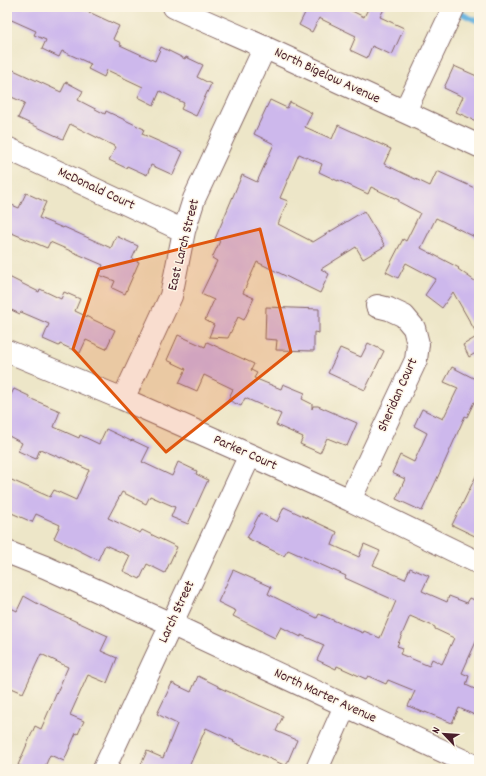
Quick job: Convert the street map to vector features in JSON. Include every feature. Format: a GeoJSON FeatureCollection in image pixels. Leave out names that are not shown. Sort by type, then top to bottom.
{"type":"FeatureCollection","features":[{"type":"Feature","properties":{"kind":"street","name":"North Bigelow Avenue"},"geometry":{"type":"LineString","coordinates":[[174,7],[207,23],[265,47],[479,146]]}},
{"type":"Feature","properties":{"kind":"street"},"geometry":{"type":"LineString","coordinates":[[405,111],[451,13]]}},
{"type":"Feature","properties":{"kind":"street","name":"East Larch Street"},"geometry":{"type":"LineString","coordinates":[[123,399],[171,296],[184,231],[194,199],[265,47]]}},
{"type":"Feature","properties":{"kind":"street","name":"McDonald Court"},"geometry":{"type":"LineString","coordinates":[[7,148],[184,231]]}},
{"type":"Feature","properties":{"kind":"street","name":"Sheridan Court"},"geometry":{"type":"LineString","coordinates":[[350,500],[416,360],[418,344],[414,328],[404,316],[378,306]]}},
{"type":"Feature","properties":{"kind":"street","name":"Parker Court"},"geometry":{"type":"LineString","coordinates":[[7,351],[123,399],[250,455],[350,500],[479,563]]}},
{"type":"Feature","properties":{"kind":"street","name":"Larch Street"},"geometry":{"type":"LineString","coordinates":[[104,769],[250,455]]}},
{"type":"Feature","properties":{"kind":"street","name":"North Marter Avenue"},"geometry":{"type":"LineString","coordinates":[[7,552],[45,567],[171,624],[479,768]]}},
{"type":"Feature","properties":{"kind":"street"},"geometry":{"type":"LineString","coordinates":[[316,769],[345,706]]}},
{"type":"Feature","properties":{"kind":"highlighted area"},"geometry":{"type":"Polygon","coordinates":[[[260,229],[291,352],[166,452],[73,349],[99,269],[260,229]]]}},
{"type":"Feature","properties":{"kind":"building"},"geometry":{"type":"Polygon","coordinates":[[[7,7],[78,7],[119,26],[113,39],[121,43],[120,45],[155,61],[161,47],[185,59],[186,57],[203,65],[197,77],[211,84],[196,116],[181,109],[184,103],[160,91],[154,105],[138,97],[143,87],[107,70],[104,77],[88,69],[91,64],[62,51],[59,57],[42,49],[46,40],[34,35],[36,31],[7,18],[7,7]]]}},
{"type":"Feature","properties":{"kind":"building"},"geometry":{"type":"Polygon","coordinates":[[[297,7],[344,7],[364,17],[369,7],[385,7],[380,17],[404,28],[392,55],[372,46],[367,58],[350,50],[356,36],[319,18],[312,32],[299,25],[306,11],[297,7]]]}},
{"type":"Feature","properties":{"kind":"building"},"geometry":{"type":"Polygon","coordinates":[[[454,66],[479,77],[479,113],[476,121],[456,112],[463,97],[444,88],[454,66]]]}},
{"type":"Feature","properties":{"kind":"building"},"geometry":{"type":"Polygon","coordinates":[[[7,67],[61,92],[66,82],[83,91],[78,100],[105,114],[106,111],[144,129],[142,134],[183,152],[173,175],[151,165],[147,175],[109,160],[116,147],[70,124],[63,139],[18,118],[25,103],[7,95],[7,67]]]}},
{"type":"Feature","properties":{"kind":"building"},"geometry":{"type":"Polygon","coordinates":[[[270,100],[287,108],[290,102],[312,113],[305,127],[332,139],[338,125],[391,149],[384,164],[430,186],[437,171],[479,190],[479,239],[436,218],[421,248],[459,268],[458,269],[479,284],[479,351],[469,357],[463,345],[478,336],[453,292],[442,308],[425,295],[436,279],[406,263],[398,278],[386,272],[403,239],[406,241],[420,213],[399,202],[399,200],[371,187],[368,194],[319,172],[322,164],[299,154],[280,198],[288,201],[278,224],[313,242],[364,211],[385,246],[363,259],[356,247],[321,269],[329,274],[320,293],[257,262],[243,293],[254,298],[244,320],[238,317],[228,338],[209,337],[214,325],[205,320],[214,300],[201,294],[217,261],[212,258],[220,241],[215,239],[242,175],[257,182],[274,144],[254,134],[270,100]]]}},
{"type":"Feature","properties":{"kind":"building"},"geometry":{"type":"Polygon","coordinates":[[[26,193],[46,202],[39,218],[63,228],[64,227],[111,248],[116,236],[138,246],[132,259],[139,262],[125,294],[112,288],[115,281],[99,275],[103,265],[50,242],[47,248],[7,231],[7,203],[19,208],[26,193]]]}},
{"type":"Feature","properties":{"kind":"building"},"geometry":{"type":"Polygon","coordinates":[[[7,276],[39,292],[40,289],[61,299],[64,292],[80,299],[75,311],[115,330],[106,349],[86,340],[80,353],[60,344],[59,346],[43,339],[49,324],[21,312],[20,314],[7,308],[7,276]]]}},
{"type":"Feature","properties":{"kind":"building"},"geometry":{"type":"Polygon","coordinates":[[[266,307],[319,309],[319,333],[314,332],[314,351],[276,350],[277,340],[265,339],[266,307]]]}},
{"type":"Feature","properties":{"kind":"building"},"geometry":{"type":"Polygon","coordinates":[[[178,335],[205,347],[207,342],[254,364],[251,370],[257,373],[254,378],[281,389],[283,384],[305,393],[302,399],[312,404],[312,409],[313,406],[318,406],[357,423],[347,446],[327,438],[320,453],[300,444],[303,437],[276,425],[281,414],[245,398],[241,406],[228,400],[233,389],[204,375],[197,391],[179,383],[186,369],[167,360],[178,335]]]}},
{"type":"Feature","properties":{"kind":"building"},"geometry":{"type":"Polygon","coordinates":[[[368,343],[384,351],[365,390],[328,373],[340,348],[361,357],[368,343]]]}},
{"type":"Feature","properties":{"kind":"building"},"geometry":{"type":"Polygon","coordinates":[[[452,367],[479,381],[479,405],[474,402],[467,417],[465,416],[422,511],[396,499],[405,479],[392,473],[400,455],[414,462],[427,433],[414,426],[422,409],[443,419],[458,388],[444,382],[452,367]]]}},
{"type":"Feature","properties":{"kind":"building"},"geometry":{"type":"Polygon","coordinates":[[[14,389],[29,396],[29,398],[60,411],[54,427],[79,438],[80,435],[99,444],[106,429],[149,448],[142,462],[172,476],[178,462],[197,471],[196,474],[208,480],[188,524],[171,517],[175,507],[150,496],[146,504],[122,492],[108,518],[140,533],[142,530],[177,547],[165,573],[147,564],[140,579],[123,571],[130,556],[105,545],[98,560],[54,538],[60,525],[36,514],[32,522],[7,511],[7,478],[50,497],[54,490],[76,500],[89,470],[40,449],[36,459],[18,451],[22,443],[7,435],[7,402],[14,389]]]}},
{"type":"Feature","properties":{"kind":"building"},"geometry":{"type":"Polygon","coordinates":[[[479,470],[479,538],[452,525],[479,470]]]}},
{"type":"Feature","properties":{"kind":"building"},"geometry":{"type":"Polygon","coordinates":[[[284,507],[337,532],[332,545],[359,557],[364,544],[380,551],[373,565],[405,579],[410,568],[429,576],[422,591],[447,602],[449,596],[467,603],[470,598],[479,602],[479,635],[462,673],[469,676],[466,685],[479,691],[479,717],[459,708],[452,723],[408,706],[415,691],[388,680],[386,684],[368,676],[366,679],[337,666],[336,669],[317,660],[324,645],[301,635],[301,637],[281,627],[275,638],[233,616],[236,611],[218,602],[233,570],[271,587],[268,594],[317,618],[319,614],[363,633],[364,631],[380,638],[396,601],[345,578],[346,576],[288,550],[284,556],[247,538],[260,513],[277,522],[284,507]],[[410,616],[397,646],[403,648],[400,654],[429,666],[432,659],[442,664],[454,638],[435,629],[435,627],[410,616]]]}},
{"type":"Feature","properties":{"kind":"building"},"geometry":{"type":"Polygon","coordinates":[[[24,596],[40,605],[108,636],[101,651],[117,658],[107,683],[88,675],[70,715],[84,721],[78,734],[76,733],[64,761],[50,755],[44,769],[27,769],[18,765],[35,726],[41,729],[68,667],[41,654],[23,693],[7,686],[7,606],[17,611],[24,596]]]}},
{"type":"Feature","properties":{"kind":"building"},"geometry":{"type":"Polygon","coordinates":[[[198,676],[218,687],[283,716],[276,731],[297,740],[286,766],[206,728],[188,769],[139,769],[147,751],[163,758],[177,724],[157,714],[172,683],[191,692],[198,676]]]}},
{"type":"Feature","properties":{"kind":"waterway"},"geometry":{"type":"LineString","coordinates":[[458,12],[479,22]]}}]}
